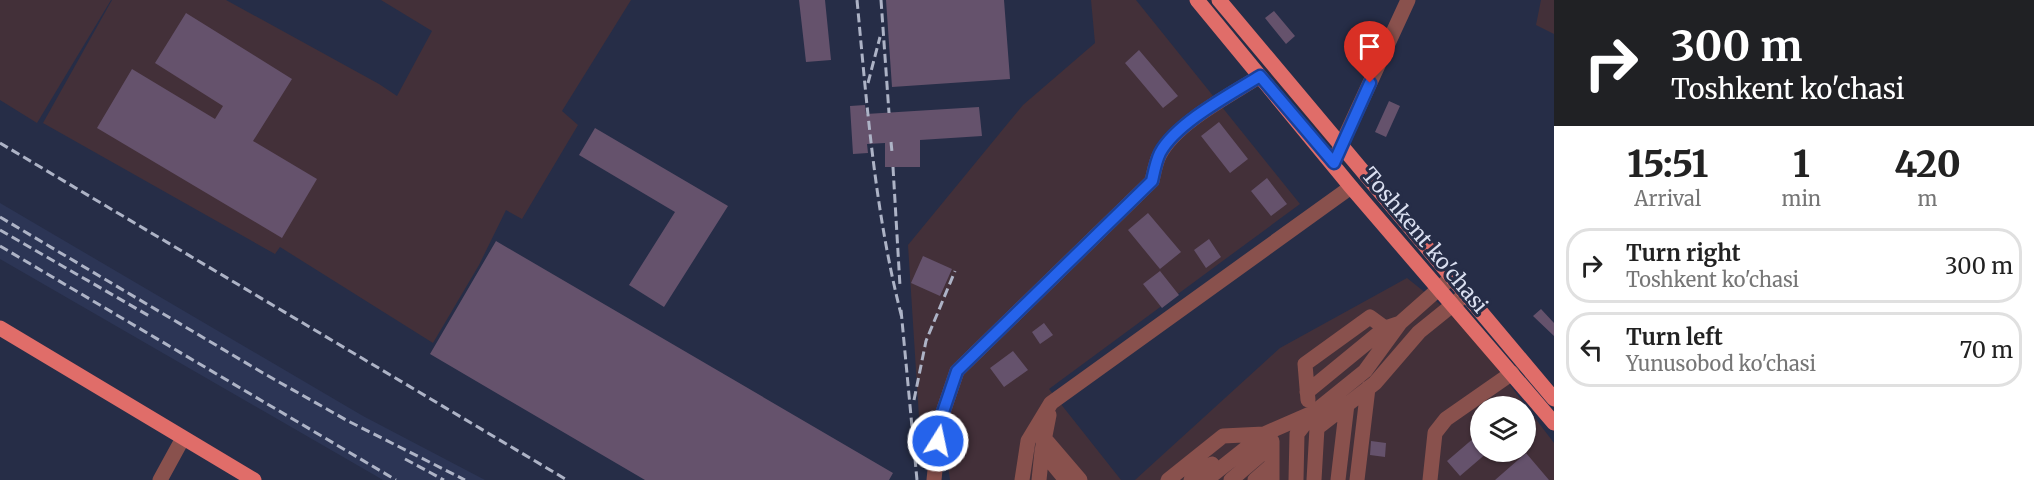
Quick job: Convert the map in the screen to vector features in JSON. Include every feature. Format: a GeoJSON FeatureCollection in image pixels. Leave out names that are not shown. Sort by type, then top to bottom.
{"type":"FeatureCollection","features":[{"type":"Feature","properties":{"kind":"main road","name":"Toshkent ko'chasi"},"geometry":{"type":"LineString","coordinates":[[1197,0],[1351,186],[1554,423]]}},
{"type":"Feature","properties":{"kind":"main road","name":"Toshkent ko'chasi"},"geometry":{"type":"LineString","coordinates":[[1219,0],[1554,399]]}},
{"type":"Feature","properties":{"kind":"main road"},"geometry":{"type":"LineString","coordinates":[[0,328],[254,480]]}},
{"type":"Feature","properties":{"kind":"street"},"geometry":{"type":"LineString","coordinates":[[1334,163],[1408,0]]}},
{"type":"Feature","properties":{"kind":"street"},"geometry":{"type":"LineString","coordinates":[[934,480],[940,421],[957,371],[1152,181],[1160,154],[1174,136],[1197,116],[1260,76]]}},
{"type":"Feature","properties":{"kind":"street"},"geometry":{"type":"LineString","coordinates":[[1022,480],[1029,441],[1052,403],[1351,186]]}},
{"type":"Feature","properties":{"kind":"street"},"geometry":{"type":"LineString","coordinates":[[1307,394],[1365,371],[1400,323],[1452,277]]}},
{"type":"Feature","properties":{"kind":"street"},"geometry":{"type":"LineString","coordinates":[[1314,480],[1317,428],[1345,405],[1419,332],[1466,294]]}},
{"type":"Feature","properties":{"kind":"street"},"geometry":{"type":"LineString","coordinates":[[1241,480],[1266,452],[1307,394],[1379,324],[1400,323]]}},
{"type":"Feature","properties":{"kind":"street"},"geometry":{"type":"LineString","coordinates":[[1296,480],[1297,434],[1307,394],[1378,339],[1379,324]]}},
{"type":"Feature","properties":{"kind":"street"},"geometry":{"type":"LineString","coordinates":[[1430,480],[1435,433],[1446,419],[1512,373]]}},
{"type":"Feature","properties":{"kind":"street"},"geometry":{"type":"LineString","coordinates":[[1307,394],[1345,405]]}},
{"type":"Feature","properties":{"kind":"street"},"geometry":{"type":"LineString","coordinates":[[1305,480],[1307,394]]}},
{"type":"Feature","properties":{"kind":"street"},"geometry":{"type":"LineString","coordinates":[[1041,465],[1052,403]]}},
{"type":"Feature","properties":{"kind":"street"},"geometry":{"type":"LineString","coordinates":[[1322,480],[1345,405]]}},
{"type":"Feature","properties":{"kind":"street"},"geometry":{"type":"LineString","coordinates":[[1331,480],[1345,405]]}},
{"type":"Feature","properties":{"kind":"street"},"geometry":{"type":"LineString","coordinates":[[1338,480],[1345,405]]}},
{"type":"Feature","properties":{"kind":"street"},"geometry":{"type":"LineString","coordinates":[[1345,405],[1348,480]]}},
{"type":"Feature","properties":{"kind":"street"},"geometry":{"type":"LineString","coordinates":[[1345,405],[1357,480]]}},
{"type":"Feature","properties":{"kind":"street"},"geometry":{"type":"LineString","coordinates":[[1168,480],[1223,436],[1266,452]]}},
{"type":"Feature","properties":{"kind":"street"},"geometry":{"type":"LineString","coordinates":[[160,480],[183,438]]}},
{"type":"Feature","properties":{"kind":"street"},"geometry":{"type":"LineString","coordinates":[[1180,480],[1266,452]]}},
{"type":"Feature","properties":{"kind":"street"},"geometry":{"type":"LineString","coordinates":[[1191,480],[1266,452]]}},
{"type":"Feature","properties":{"kind":"street"},"geometry":{"type":"LineString","coordinates":[[1206,480],[1266,452]]}},
{"type":"Feature","properties":{"kind":"street"},"geometry":{"type":"LineString","coordinates":[[1219,480],[1266,452]]}},
{"type":"Feature","properties":{"kind":"street"},"geometry":{"type":"LineString","coordinates":[[1231,480],[1266,452]]}},
{"type":"Feature","properties":{"kind":"street"},"geometry":{"type":"LineString","coordinates":[[1255,480],[1266,452]]}},
{"type":"Feature","properties":{"kind":"street"},"geometry":{"type":"LineString","coordinates":[[1041,465],[1054,480]]}},
{"type":"Feature","properties":{"kind":"street"},"geometry":{"type":"LineString","coordinates":[[1041,465],[1066,480]]}},
{"type":"Feature","properties":{"kind":"street"},"geometry":{"type":"LineString","coordinates":[[1041,465],[1080,480]]}},
{"type":"Feature","properties":{"kind":"shaded area"},"geometry":{"type":"Polygon","coordinates":[[[0,0],[111,0],[37,123],[0,100],[0,0]]]}},
{"type":"Feature","properties":{"kind":"shaded area"},"geometry":{"type":"Polygon","coordinates":[[[112,0],[226,0],[397,96],[432,31],[381,0],[631,0],[562,111],[578,125],[522,219],[506,210],[479,265],[433,343],[280,247],[275,254],[43,123],[112,0]]]}},
{"type":"Feature","properties":{"kind":"shaded area"},"geometry":{"type":"Polygon","coordinates":[[[1091,0],[1136,0],[1300,204],[1049,389],[1121,480],[950,480],[948,466],[922,464],[908,245],[1023,105],[1095,43],[1091,0]]]}},
{"type":"Feature","properties":{"kind":"shaded area"},"geometry":{"type":"Polygon","coordinates":[[[1541,0],[1554,0],[1554,34],[1536,25],[1541,0]]]}},
{"type":"Feature","properties":{"kind":"shaded area"},"geometry":{"type":"Polygon","coordinates":[[[0,203],[363,416],[485,480],[383,480],[0,259],[0,203]]]}},
{"type":"Feature","properties":{"kind":"shaded area"},"geometry":{"type":"Polygon","coordinates":[[[1407,278],[1462,322],[1518,396],[1470,396],[1470,462],[1536,462],[1536,419],[1554,443],[1554,480],[1135,480],[1280,348],[1407,278]]]}},
{"type":"Feature","properties":{"kind":"building"},"geometry":{"type":"Polygon","coordinates":[[[799,0],[825,0],[831,60],[806,62],[799,0]]]}},
{"type":"Feature","properties":{"kind":"building"},"geometry":{"type":"Polygon","coordinates":[[[886,0],[1004,0],[1010,79],[892,87],[886,0]]]}},
{"type":"Feature","properties":{"kind":"building"},"geometry":{"type":"Polygon","coordinates":[[[1274,11],[1295,36],[1286,44],[1265,18],[1274,11]]]}},
{"type":"Feature","properties":{"kind":"building"},"geometry":{"type":"Polygon","coordinates":[[[186,13],[292,79],[253,141],[317,179],[282,238],[97,128],[132,69],[215,119],[223,106],[155,63],[186,13]]]}},
{"type":"Feature","properties":{"kind":"building"},"geometry":{"type":"Polygon","coordinates":[[[1139,50],[1178,96],[1163,108],[1125,63],[1139,50]]]}},
{"type":"Feature","properties":{"kind":"building"},"geometry":{"type":"Polygon","coordinates":[[[1389,101],[1400,106],[1386,137],[1375,132],[1389,101]]]}},
{"type":"Feature","properties":{"kind":"building"},"geometry":{"type":"Polygon","coordinates":[[[865,105],[866,114],[979,107],[982,136],[920,140],[920,167],[885,167],[885,143],[867,144],[868,153],[853,154],[850,106],[865,105]]]}},
{"type":"Feature","properties":{"kind":"building"},"geometry":{"type":"Polygon","coordinates":[[[1219,122],[1248,159],[1230,173],[1201,136],[1219,122]]]}},
{"type":"Feature","properties":{"kind":"building"},"geometry":{"type":"Polygon","coordinates":[[[595,128],[728,206],[664,307],[629,285],[675,212],[579,155],[595,128]]]}},
{"type":"Feature","properties":{"kind":"building"},"geometry":{"type":"Polygon","coordinates":[[[1267,178],[1287,204],[1271,216],[1251,191],[1267,178]]]}},
{"type":"Feature","properties":{"kind":"building"},"geometry":{"type":"Polygon","coordinates":[[[1148,213],[1181,252],[1160,269],[1128,230],[1148,213]]]}},
{"type":"Feature","properties":{"kind":"building"},"geometry":{"type":"Polygon","coordinates":[[[1209,239],[1221,257],[1206,268],[1194,250],[1209,239]]]}},
{"type":"Feature","properties":{"kind":"building"},"geometry":{"type":"Polygon","coordinates":[[[496,241],[893,473],[889,480],[645,480],[430,354],[496,241]]]}},
{"type":"Feature","properties":{"kind":"building"},"geometry":{"type":"Polygon","coordinates":[[[923,256],[952,269],[940,296],[911,283],[923,256]]]}},
{"type":"Feature","properties":{"kind":"building"},"geometry":{"type":"Polygon","coordinates":[[[1160,271],[1179,295],[1162,308],[1143,284],[1160,271]]]}},
{"type":"Feature","properties":{"kind":"building"},"geometry":{"type":"Polygon","coordinates":[[[1541,309],[1554,323],[1554,336],[1533,316],[1541,309]]]}},
{"type":"Feature","properties":{"kind":"building"},"geometry":{"type":"Polygon","coordinates":[[[1044,323],[1053,335],[1040,344],[1032,332],[1044,323]]]}},
{"type":"Feature","properties":{"kind":"building"},"geometry":{"type":"Polygon","coordinates":[[[1013,351],[1028,370],[1004,387],[990,368],[1013,351]]]}},
{"type":"Feature","properties":{"kind":"building"},"geometry":{"type":"Polygon","coordinates":[[[1371,441],[1386,443],[1385,457],[1370,455],[1371,441]]]}},
{"type":"Feature","properties":{"kind":"building"},"geometry":{"type":"Polygon","coordinates":[[[1470,441],[1470,462],[1476,462],[1460,476],[1447,461],[1470,441]]]}},
{"type":"Feature","properties":{"kind":"building"},"geometry":{"type":"Polygon","coordinates":[[[1516,462],[1534,462],[1549,480],[1495,480],[1516,462]]]}},
{"type":"Feature","properties":{"kind":"railway"},"geometry":{"type":"LineString","coordinates":[[857,0],[879,200],[902,318]]}},
{"type":"Feature","properties":{"kind":"railway"},"geometry":{"type":"LineString","coordinates":[[881,0],[889,113]]}},
{"type":"Feature","properties":{"kind":"railway"},"geometry":{"type":"LineString","coordinates":[[868,83],[880,37]]}},
{"type":"Feature","properties":{"kind":"railway"},"geometry":{"type":"LineString","coordinates":[[891,142],[892,152]]}},
{"type":"Feature","properties":{"kind":"railway"},"geometry":{"type":"LineString","coordinates":[[0,143],[567,480]]}},
{"type":"Feature","properties":{"kind":"railway"},"geometry":{"type":"LineString","coordinates":[[893,167],[900,286]]}},
{"type":"Feature","properties":{"kind":"railway"},"geometry":{"type":"LineString","coordinates":[[0,217],[263,373],[348,421],[465,480]]}},
{"type":"Feature","properties":{"kind":"railway"},"geometry":{"type":"LineString","coordinates":[[0,230],[151,317]]}},
{"type":"Feature","properties":{"kind":"railway"},"geometry":{"type":"LineString","coordinates":[[0,246],[396,480]]}},
{"type":"Feature","properties":{"kind":"railway"},"geometry":{"type":"LineString","coordinates":[[914,400],[926,341],[955,271]]}},
{"type":"Feature","properties":{"kind":"railway"},"geometry":{"type":"LineString","coordinates":[[901,310],[917,480]]}},
{"type":"Feature","properties":{"kind":"railway"},"geometry":{"type":"LineString","coordinates":[[405,459],[444,480]]}},
{"type":"Feature","properties":{"kind":"route"},"geometry":{"type":"LineString","coordinates":[[938,441],[940,421],[957,371],[992,334],[1152,181],[1160,154],[1174,136],[1197,116],[1260,76],[1334,163],[1370,83]]}}]}
